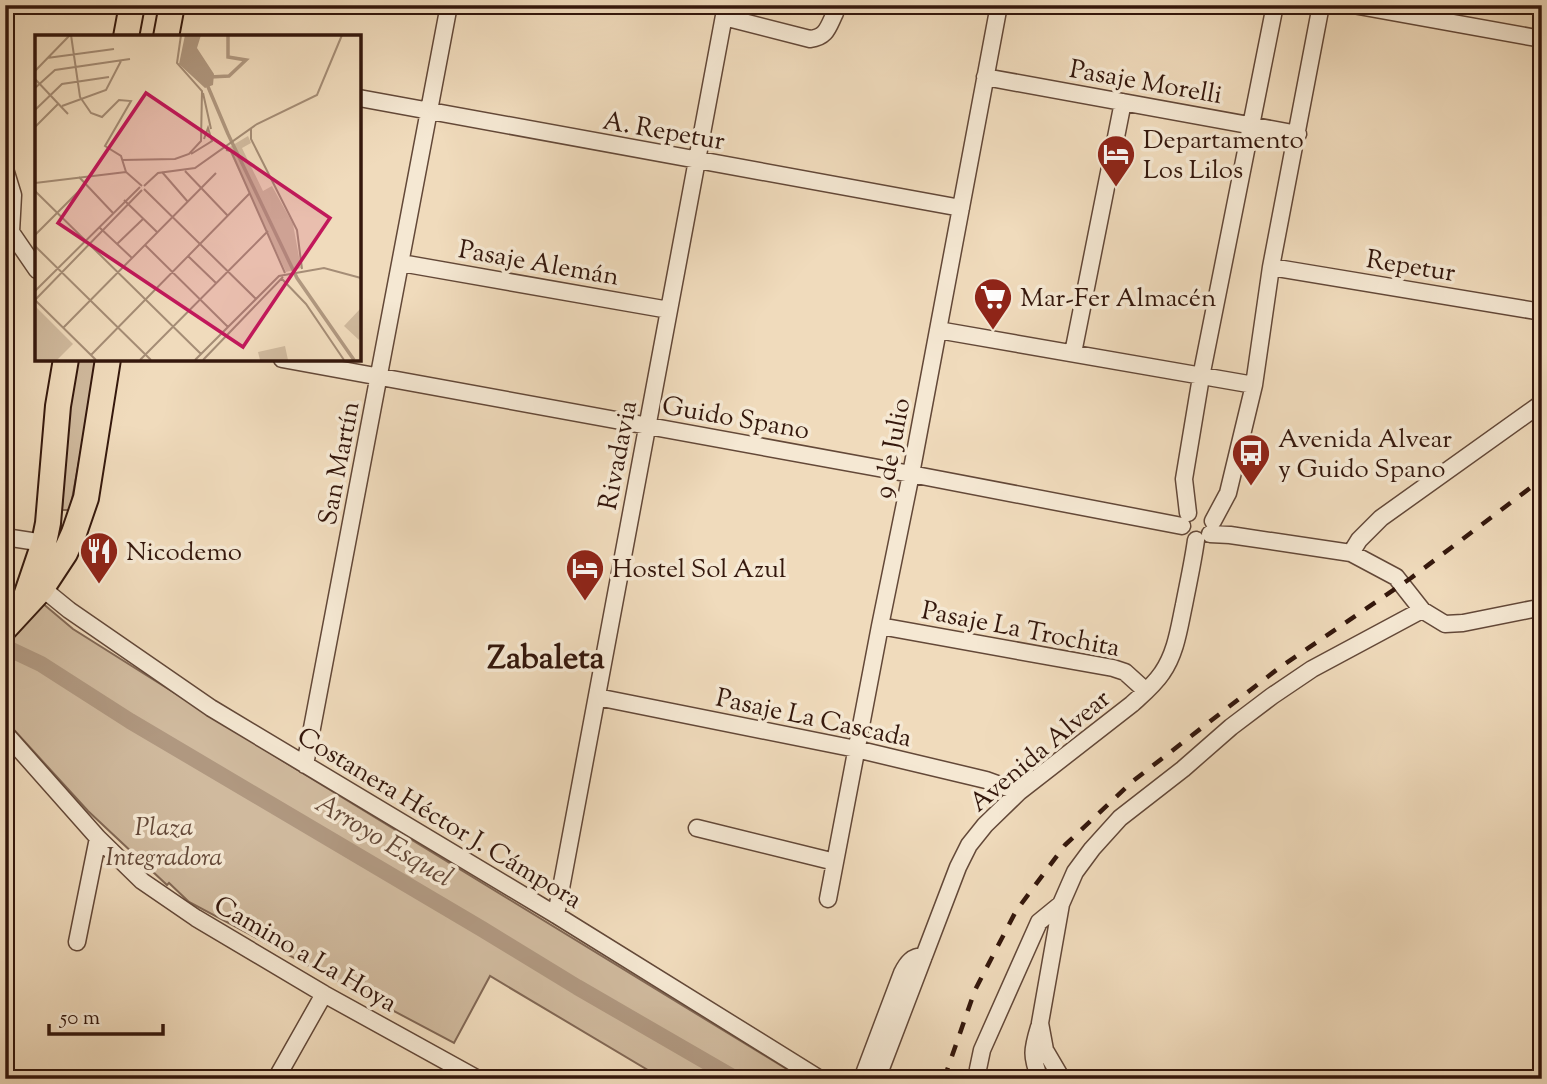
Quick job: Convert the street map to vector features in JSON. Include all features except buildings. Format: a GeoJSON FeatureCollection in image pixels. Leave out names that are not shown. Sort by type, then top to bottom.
{"type":"FeatureCollection","features":[{"type":"Feature","properties":{"kind":"highway"},"geometry":{"type":"LineString","coordinates":[[126,35],[132,5]]}},
{"type":"Feature","properties":{"kind":"highway"},"geometry":{"type":"LineString","coordinates":[[166,35],[172,5]]}},
{"type":"Feature","properties":{"kind":"highway"},"geometry":{"type":"LineString","coordinates":[[13,619],[44,543],[58,406],[66,360]]}},
{"type":"Feature","properties":{"kind":"highway"},"geometry":{"type":"LineString","coordinates":[[13,619],[41,588],[75,533],[86,498],[108,360]]}},
{"type":"Feature","properties":{"kind":"street","name":"San Martín"},"geometry":{"type":"LineString","coordinates":[[304,765],[449,5]]}},
{"type":"Feature","properties":{"kind":"street","name":"9 de Julio"},"geometry":{"type":"LineString","coordinates":[[828,899],[999,5]]}},
{"type":"Feature","properties":{"kind":"street"},"geometry":{"type":"LineString","coordinates":[[1275,5],[1201,377],[1184,479],[1186,536],[1208,530],[1351,553],[1396,577],[1422,610],[1445,624],[1463,624],[1542,608]]}},
{"type":"Feature","properties":{"kind":"street","name":"Avenida Alvear"},"geometry":{"type":"LineString","coordinates":[[877,1079],[958,867],[969,845],[1019,792],[1146,691],[1163,672],[1170,658],[1177,639],[1194,557],[1228,493],[1254,385],[1272,267],[1321,5]]}},
{"type":"Feature","properties":{"kind":"street"},"geometry":{"type":"LineString","coordinates":[[1353,5],[1542,39]]}},
{"type":"Feature","properties":{"kind":"street"},"geometry":{"type":"LineString","coordinates":[[725,11],[810,38],[818,38],[826,33],[835,13]]}},
{"type":"Feature","properties":{"kind":"street","name":"Rivadavia"},"geometry":{"type":"LineString","coordinates":[[556,915],[725,11]]}},
{"type":"Feature","properties":{"kind":"street","name":"Pasaje Morelli"},"geometry":{"type":"LineString","coordinates":[[985,77],[1298,134]]}},
{"type":"Feature","properties":{"kind":"street","name":"A. Repetur"},"geometry":{"type":"LineString","coordinates":[[360,98],[961,208]]}},
{"type":"Feature","properties":{"kind":"street"},"geometry":{"type":"LineString","coordinates":[[1073,354],[1123,102]]}},
{"type":"Feature","properties":{"kind":"street"},"geometry":{"type":"LineString","coordinates":[[5,169],[13,195],[8,234],[35,268]]}},
{"type":"Feature","properties":{"kind":"street","name":"Pasaje Alemán"},"geometry":{"type":"LineString","coordinates":[[401,264],[669,310]]}},
{"type":"Feature","properties":{"kind":"street","name":"Repetur"},"geometry":{"type":"LineString","coordinates":[[1272,267],[1540,311]]}},
{"type":"Feature","properties":{"kind":"street"},"geometry":{"type":"LineString","coordinates":[[1540,311],[1542,293]]}},
{"type":"Feature","properties":{"kind":"street"},"geometry":{"type":"LineString","coordinates":[[938,330],[1254,385]]}},
{"type":"Feature","properties":{"kind":"street","name":"Guido Spano"},"geometry":{"type":"LineString","coordinates":[[287,360],[911,474],[1185,519],[1196,509],[1200,509],[1208,513],[1208,530]]}},
{"type":"Feature","properties":{"kind":"street"},"geometry":{"type":"LineString","coordinates":[[1351,553],[1359,540],[1381,518],[1542,403]]}},
{"type":"Feature","properties":{"kind":"street"},"geometry":{"type":"LineString","coordinates":[[5,537],[44,543]]}},
{"type":"Feature","properties":{"kind":"street","name":"Costanera Héctor J. Cámpora"},"geometry":{"type":"LineString","coordinates":[[41,588],[211,708],[556,915],[820,1079]]}},
{"type":"Feature","properties":{"kind":"street"},"geometry":{"type":"LineString","coordinates":[[1040,1079],[1034,1062],[1033,1048],[1061,904],[1075,872],[1092,849],[1120,818],[1231,727],[1312,668],[1422,610]]}},
{"type":"Feature","properties":{"kind":"street","name":"Pasaje La Trochita"},"geometry":{"type":"LineString","coordinates":[[880,626],[1113,668],[1125,673],[1146,691]]}},
{"type":"Feature","properties":{"kind":"street","name":"Pasaje La Cascada"},"geometry":{"type":"LineString","coordinates":[[597,697],[856,750],[986,780],[1019,792]]}},
{"type":"Feature","properties":{"kind":"street","name":"Camino a La Hoya"},"geometry":{"type":"LineString","coordinates":[[5,733],[98,838],[142,881],[196,918],[324,994],[478,1079]]}},
{"type":"Feature","properties":{"kind":"street"},"geometry":{"type":"LineString","coordinates":[[696,828],[835,862]]}},
{"type":"Feature","properties":{"kind":"street"},"geometry":{"type":"LineString","coordinates":[[76,942],[98,838]]}},
{"type":"Feature","properties":{"kind":"street"},"geometry":{"type":"LineString","coordinates":[[979,1079],[982,1050],[1039,922],[1061,904]]}},
{"type":"Feature","properties":{"kind":"street"},"geometry":{"type":"LineString","coordinates":[[862,1079],[906,965],[912,958],[924,956]]}},
{"type":"Feature","properties":{"kind":"street"},"geometry":{"type":"LineString","coordinates":[[276,1079],[324,994]]}},
{"type":"Feature","properties":{"kind":"street"},"geometry":{"type":"LineString","coordinates":[[1040,1023],[1045,1050],[1062,1079]]}},
{"type":"Feature","properties":{"kind":"green space"},"geometry":{"type":"Polygon","coordinates":[[[77,360],[98,360],[70,510],[62,510],[68,407],[77,360]]]}},
{"type":"Feature","properties":{"kind":"green space","name":"Plaza Integradora"},"geometry":{"type":"Polygon","coordinates":[[[41,602],[73,629],[278,758],[803,1079],[663,1079],[490,976],[454,1043],[189,902],[88,811],[5,720],[5,642],[41,602]]]}},
{"type":"Feature","properties":{"kind":"waterway","name":"Arroyo Esquel"},"geometry":{"type":"LineString","coordinates":[[5,647],[41,664],[130,721],[736,1079]]}},
{"type":"Feature","properties":{"kind":"railway"},"geometry":{"type":"LineString","coordinates":[[944,1079],[975,990],[1016,911],[1065,845],[1133,781],[1279,668],[1411,578],[1542,479]]}},
{"type":"Feature","properties":{"kind":"place","name":"Departamento Los Lilos"},"geometry":{"type":"Point","coordinates":[1116,188]}},
{"type":"Feature","properties":{"kind":"place","name":"Mar-Fer Almacén"},"geometry":{"type":"Point","coordinates":[993,331]}},
{"type":"Feature","properties":{"kind":"place","name":"Avenida Alvear y Guido Spano"},"geometry":{"type":"Point","coordinates":[1251,487]}},
{"type":"Feature","properties":{"kind":"place","name":"Nicodemo"},"geometry":{"type":"Point","coordinates":[99,585]}},
{"type":"Feature","properties":{"kind":"place","name":"Hostel Sol Azul"},"geometry":{"type":"Point","coordinates":[585,602]}},
{"type":"Feature","properties":{"kind":"district","name":"Zabaleta"},"geometry":{"type":"Point","coordinates":[546,656]}}]}
